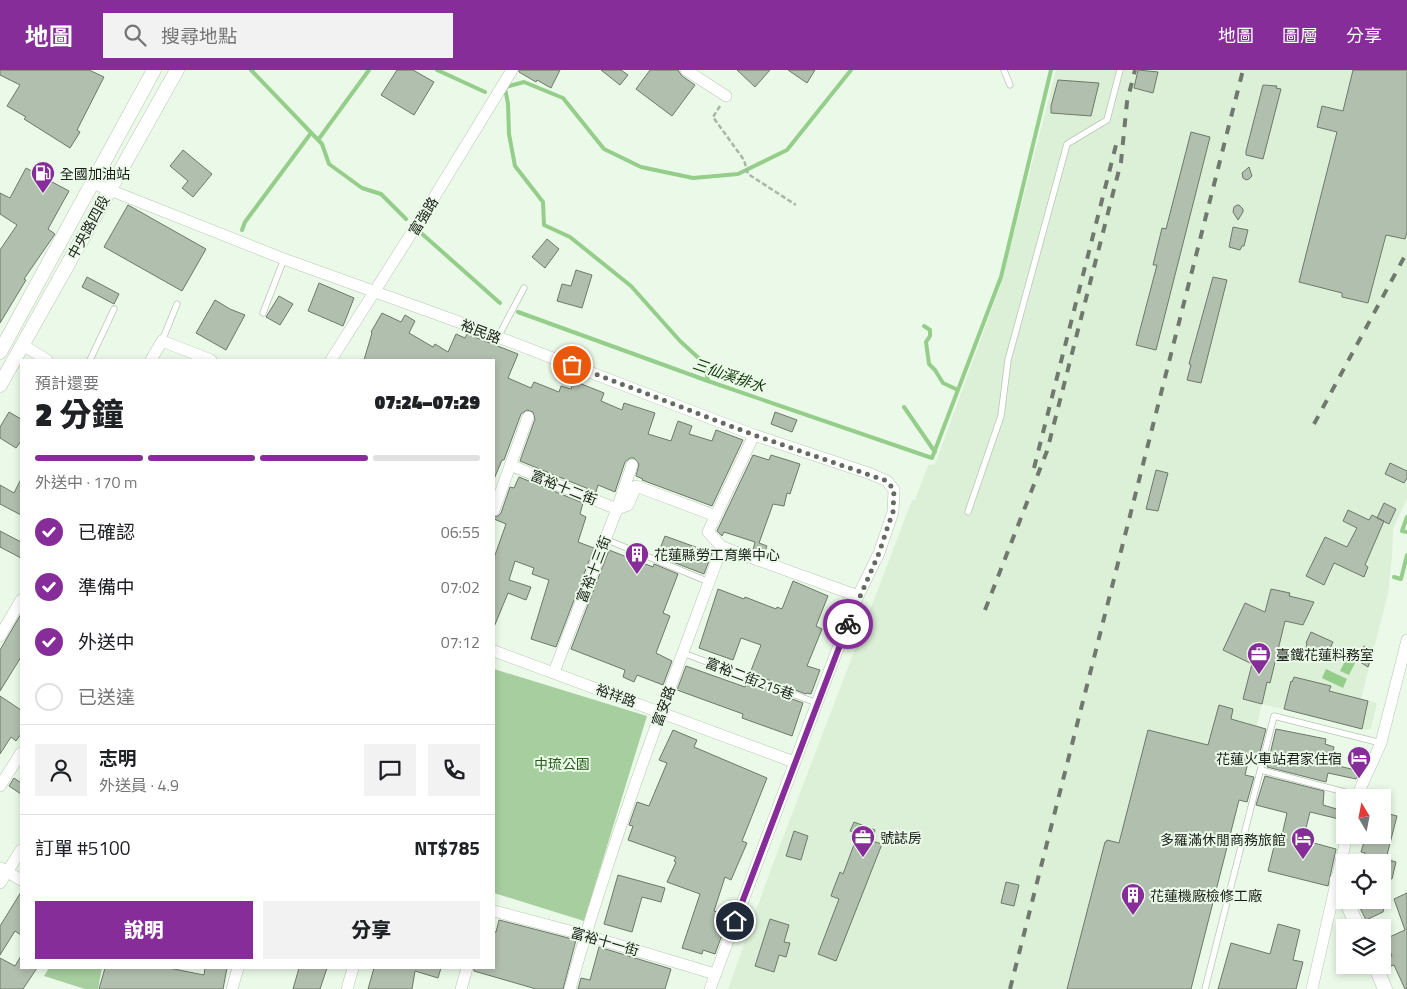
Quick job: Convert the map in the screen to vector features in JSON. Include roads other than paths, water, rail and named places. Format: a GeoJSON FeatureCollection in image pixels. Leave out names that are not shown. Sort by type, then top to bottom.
{"type":"FeatureCollection","features":[{"type":"Feature","properties":{"kind":"street","name":"中央路四段"},"geometry":{"type":"LineString","coordinates":[[0,352],[154,70]]}},
{"type":"Feature","properties":{"kind":"street","name":"中央路四段"},"geometry":{"type":"LineString","coordinates":[[0,385],[177,70]]}},
{"type":"Feature","properties":{"kind":"street","name":"富強路"},"geometry":{"type":"LineString","coordinates":[[332,359],[512,70]]}},
{"type":"Feature","properties":{"kind":"street"},"geometry":{"type":"LineString","coordinates":[[686,70],[726,96]]}},
{"type":"Feature","properties":{"kind":"street","name":"裕民路"},"geometry":{"type":"LineString","coordinates":[[92,183],[284,259],[498,337],[754,435],[887,481],[894,490],[893,512],[879,553],[858,596]]}},
{"type":"Feature","properties":{"kind":"street"},"geometry":{"type":"LineString","coordinates":[[152,359],[162,341],[208,359]]}},
{"type":"Feature","properties":{"kind":"street"},"geometry":{"type":"LineString","coordinates":[[23,345],[45,359]]}},
{"type":"Feature","properties":{"kind":"street"},"geometry":{"type":"LineString","coordinates":[[495,507],[528,416]]}},
{"type":"Feature","properties":{"kind":"street"},"geometry":{"type":"LineString","coordinates":[[710,989],[858,596],[722,547],[708,532],[754,435]]}},
{"type":"Feature","properties":{"kind":"street","name":"富裕十二街"},"geometry":{"type":"LineString","coordinates":[[510,465],[617,509]]}},
{"type":"Feature","properties":{"kind":"street","name":"富裕十三街"},"geometry":{"type":"LineString","coordinates":[[554,672],[632,465]]}},
{"type":"Feature","properties":{"kind":"street"},"geometry":{"type":"LineString","coordinates":[[617,509],[628,505],[636,486],[716,516]]}},
{"type":"Feature","properties":{"kind":"street","name":"富安路"},"geometry":{"type":"LineString","coordinates":[[570,989],[585,935],[661,712],[722,547]]}},
{"type":"Feature","properties":{"kind":"street"},"geometry":{"type":"LineString","coordinates":[[0,636],[20,602]]}},
{"type":"Feature","properties":{"kind":"street"},"geometry":{"type":"LineString","coordinates":[[1359,789],[1380,743],[1407,641]]}},
{"type":"Feature","properties":{"kind":"street","name":"裕祥路"},"geometry":{"type":"LineString","coordinates":[[495,651],[794,762]]}},
{"type":"Feature","properties":{"kind":"street"},"geometry":{"type":"LineString","coordinates":[[0,786],[20,755]]}},
{"type":"Feature","properties":{"kind":"street"},"geometry":{"type":"LineString","coordinates":[[0,882],[3,869],[20,851]]}},
{"type":"Feature","properties":{"kind":"street"},"geometry":{"type":"LineString","coordinates":[[3,869],[20,879]]}},
{"type":"Feature","properties":{"kind":"street"},"geometry":{"type":"LineString","coordinates":[[1312,989],[1336,884]]}},
{"type":"Feature","properties":{"kind":"street","name":"富裕十一街"},"geometry":{"type":"LineString","coordinates":[[495,911],[585,935],[715,974]]}},
{"type":"Feature","properties":{"kind":"street"},"geometry":{"type":"LineString","coordinates":[[232,989],[238,969]]}},
{"type":"Feature","properties":{"kind":"street"},"geometry":{"type":"LineString","coordinates":[[347,989],[353,969]]}},
{"type":"Feature","properties":{"kind":"street"},"geometry":{"type":"LineString","coordinates":[[461,989],[467,969]]}},
{"type":"Feature","properties":{"kind":"street"},"geometry":{"type":"LineString","coordinates":[[1379,974],[1385,989]]}},
{"type":"Feature","properties":{"kind":"lane"},"geometry":{"type":"LineString","coordinates":[[1004,70],[1010,85]]}},
{"type":"Feature","properties":{"kind":"lane"},"geometry":{"type":"LineString","coordinates":[[968,512],[1001,416],[1008,360],[1067,144],[1107,120],[1120,70]]}},
{"type":"Feature","properties":{"kind":"lane"},"geometry":{"type":"LineString","coordinates":[[262,313],[284,259]]}},
{"type":"Feature","properties":{"kind":"lane"},"geometry":{"type":"LineString","coordinates":[[498,337],[524,288]]}},
{"type":"Feature","properties":{"kind":"lane"},"geometry":{"type":"LineString","coordinates":[[162,341],[177,304]]}},
{"type":"Feature","properties":{"kind":"lane"},"geometry":{"type":"LineString","coordinates":[[90,359],[114,310]]}},
{"type":"Feature","properties":{"kind":"lane"},"geometry":{"type":"LineString","coordinates":[[604,539],[709,582]]}},
{"type":"Feature","properties":{"kind":"lane","name":"富裕二街215巷"},"geometry":{"type":"LineString","coordinates":[[683,653],[817,703]]}},
{"type":"Feature","properties":{"kind":"lane"},"geometry":{"type":"LineString","coordinates":[[1205,989],[1274,716],[1380,743]]}},
{"type":"Feature","properties":{"kind":"lane"},"geometry":{"type":"LineString","coordinates":[[1260,770],[1336,791]]}},
{"type":"Feature","properties":{"kind":"waterway","name":"三仙溪排水"},"geometry":{"type":"LineString","coordinates":[[251,70],[322,144],[329,164],[362,188],[381,194],[406,219]]}},
{"type":"Feature","properties":{"kind":"waterway"},"geometry":{"type":"LineString","coordinates":[[318,140],[369,70]]}},
{"type":"Feature","properties":{"kind":"waterway"},"geometry":{"type":"LineString","coordinates":[[437,70],[485,92]]}},
{"type":"Feature","properties":{"kind":"waterway"},"geometry":{"type":"LineString","coordinates":[[506,87],[524,82],[563,98],[604,149],[641,167],[693,178],[738,174],[787,150],[851,70]]}},
{"type":"Feature","properties":{"kind":"waterway","name":"三仙溪排水"},"geometry":{"type":"LineString","coordinates":[[518,312],[708,381],[932,458],[1001,277],[1051,70]]}},
{"type":"Feature","properties":{"kind":"waterway"},"geometry":{"type":"LineString","coordinates":[[505,88],[508,104],[509,134],[515,166],[543,202],[544,225],[570,237],[631,286],[680,341],[704,363],[708,381]]}},
{"type":"Feature","properties":{"kind":"waterway"},"geometry":{"type":"LineString","coordinates":[[242,230],[245,222],[311,133]]}},
{"type":"Feature","properties":{"kind":"waterway","name":"三仙溪排水"},"geometry":{"type":"LineString","coordinates":[[420,232],[500,303]]}},
{"type":"Feature","properties":{"kind":"waterway"},"geometry":{"type":"LineString","coordinates":[[924,326],[930,330],[930,336],[926,342],[929,364],[943,383],[958,390]]}},
{"type":"Feature","properties":{"kind":"waterway"},"geometry":{"type":"LineString","coordinates":[[904,407],[935,452]]}},
{"type":"Feature","properties":{"kind":"waterway"},"geometry":{"type":"LineString","coordinates":[[1407,517],[1402,531],[1407,532]]}},
{"type":"Feature","properties":{"kind":"waterway","name":"三仙溪排水"},"geometry":{"type":"LineString","coordinates":[[1394,577],[1401,579],[1407,555]]}},
{"type":"Feature","properties":{"kind":"railway"},"geometry":{"type":"LineString","coordinates":[[985,610],[1047,451],[1121,162],[1127,102],[1135,70]]}},
{"type":"Feature","properties":{"kind":"railway"},"geometry":{"type":"LineString","coordinates":[[1010,989],[1243,70]]}},
{"type":"Feature","properties":{"kind":"railway"},"geometry":{"type":"LineString","coordinates":[[1034,468],[1117,141]]}},
{"type":"Feature","properties":{"kind":"railway"},"geometry":{"type":"LineString","coordinates":[[1314,424],[1407,252]]}},
{"type":"Feature","properties":{"kind":"place","name":"全國加油站"},"geometry":{"type":"Point","coordinates":[43,194]}},
{"type":"Feature","properties":{"kind":"place","name":"花蓮縣勞工育樂中心"},"geometry":{"type":"Point","coordinates":[637,575]}},
{"type":"Feature","properties":{"kind":"place","name":"臺鐵花蓮料務室"},"geometry":{"type":"Point","coordinates":[1259,675]}},
{"type":"Feature","properties":{"kind":"place","name":"花蓮火車站君家住宿"},"geometry":{"type":"Point","coordinates":[1359,779]}},
{"type":"Feature","properties":{"kind":"place","name":"號誌房"},"geometry":{"type":"Point","coordinates":[863,858]}},
{"type":"Feature","properties":{"kind":"place","name":"多羅滿休閒商務旅館"},"geometry":{"type":"Point","coordinates":[1303,860]}},
{"type":"Feature","properties":{"kind":"place","name":"花蓮機廠檢修工廠"},"geometry":{"type":"Point","coordinates":[1133,916]}},
{"type":"Feature","properties":{"kind":"park label","name":"中琉公園"},"geometry":{"type":"Point","coordinates":[562,763]}}]}
